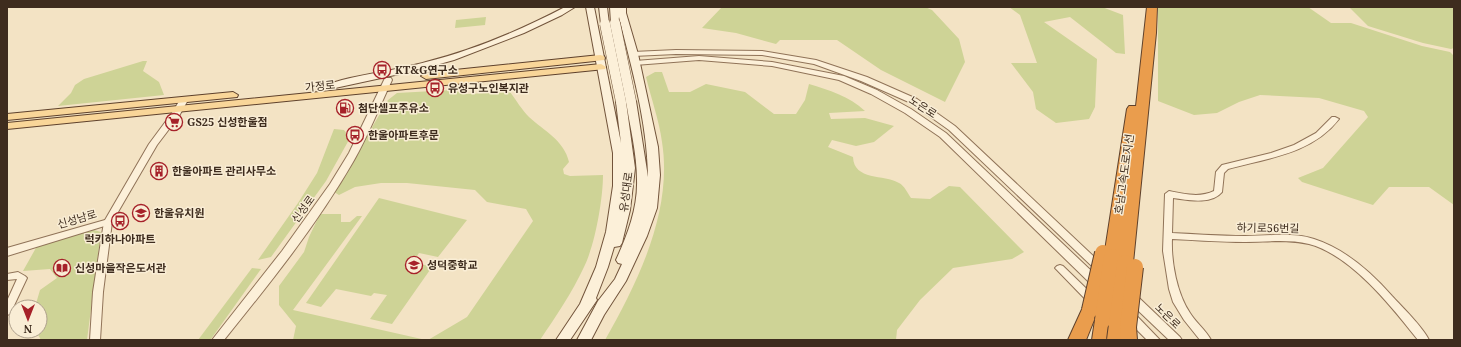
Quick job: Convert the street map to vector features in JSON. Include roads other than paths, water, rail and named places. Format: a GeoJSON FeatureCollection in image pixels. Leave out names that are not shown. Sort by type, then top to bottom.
{"type":"FeatureCollection","features":[{"type":"Feature","properties":{"kind":"highway","name":"호남고속도로지선"},"geometry":{"type":"LineString","coordinates":[[1136,122],[1142,7]]}},
{"type":"Feature","properties":{"kind":"highway","name":"호남고속도로지선"},"geometry":{"type":"LineString","coordinates":[[1136,122],[1150,33],[1152,7]]}},
{"type":"Feature","properties":{"kind":"highway"},"geometry":{"type":"LineString","coordinates":[[1115,340],[1119,260],[1136,122]]}},
{"type":"Feature","properties":{"kind":"highway"},"geometry":{"type":"LineString","coordinates":[[1100,340],[1119,260],[1136,122]]}},
{"type":"Feature","properties":{"kind":"highway"},"geometry":{"type":"LineString","coordinates":[[1077,340],[1088,302],[1119,260]]}},
{"type":"Feature","properties":{"kind":"highway"},"geometry":{"type":"LineString","coordinates":[[1119,260],[1130,340]]}},
{"type":"Feature","properties":{"kind":"main road"},"geometry":{"type":"LineString","coordinates":[[335,85],[357,79],[419,67],[456,56],[507,38],[547,20],[570,7]]}},
{"type":"Feature","properties":{"kind":"main road"},"geometry":{"type":"LineString","coordinates":[[586,306],[602,267],[612,232],[619,186],[618,154],[590,7]]}},
{"type":"Feature","properties":{"kind":"main road","name":"유성대로"},"geometry":{"type":"LineString","coordinates":[[584,340],[600,311],[627,250],[640,206],[643,181],[626,101],[605,24],[603,7]]}},
{"type":"Feature","properties":{"kind":"main road","name":"유성대로"},"geometry":{"type":"LineString","coordinates":[[564,340],[607,271],[618,239],[628,189],[630,168],[626,101],[614,7]]}},
{"type":"Feature","properties":{"kind":"main road"},"geometry":{"type":"LineString","coordinates":[[600,311],[623,274],[641,236],[651,208],[654,175],[653,148],[634,59],[622,13],[622,7]]}},
{"type":"Feature","properties":{"kind":"main road","name":"노은로"},"geometry":{"type":"LineString","coordinates":[[600,62],[634,59]]}},
{"type":"Feature","properties":{"kind":"main road","name":"가정로"},"geometry":{"type":"LineString","coordinates":[[7,117],[181,104],[600,62]]}},
{"type":"Feature","properties":{"kind":"main road","name":"가정로"},"geometry":{"type":"LineString","coordinates":[[7,126],[335,85],[386,84]]}},
{"type":"Feature","properties":{"kind":"street","name":"노은로"},"geometry":{"type":"LineString","coordinates":[[634,59],[719,51],[762,53],[808,61],[864,79],[914,101],[952,128],[1176,340]]}},
{"type":"Feature","properties":{"kind":"street","name":"노은로"},"geometry":{"type":"LineString","coordinates":[[634,59],[699,58],[772,64],[841,78],[874,92],[908,111],[943,135],[1154,340]]}},
{"type":"Feature","properties":{"kind":"street","name":"신성로"},"geometry":{"type":"LineString","coordinates":[[218,340],[288,250],[329,193],[349,161],[386,84]]}},
{"type":"Feature","properties":{"kind":"street"},"geometry":{"type":"LineString","coordinates":[[108,222],[153,144],[181,104]]}},
{"type":"Feature","properties":{"kind":"street"},"geometry":{"type":"LineString","coordinates":[[1206,340],[1187,317],[1178,302],[1167,251],[1169,194],[1185,197],[1211,196],[1218,192],[1220,172],[1225,167],[1267,157],[1306,143],[1320,134],[1335,119]]}},
{"type":"Feature","properties":{"kind":"street","name":"신성남로"},"geometry":{"type":"LineString","coordinates":[[7,252],[108,222],[98,292],[94,340]]}},
{"type":"Feature","properties":{"kind":"street","name":"하기로56번길"},"geometry":{"type":"LineString","coordinates":[[1168,236],[1242,239],[1293,238],[1314,243],[1344,257],[1358,268],[1408,319],[1424,340]]}},
{"type":"Feature","properties":{"kind":"street"},"geometry":{"type":"LineString","coordinates":[[1060,268],[1088,302],[1130,340]]}},
{"type":"Feature","properties":{"kind":"street"},"geometry":{"type":"LineString","coordinates":[[7,277],[18,276],[22,278],[7,311]]}},
{"type":"Feature","properties":{"kind":"street"},"geometry":{"type":"LineString","coordinates":[[1088,302],[1101,288]]}},
{"type":"Feature","properties":{"kind":"place","name":"KT&G연구소"},"geometry":{"type":"Point","coordinates":[382,70]}},
{"type":"Feature","properties":{"kind":"place","name":"유성구노인복지관"},"geometry":{"type":"Point","coordinates":[435,88]}},
{"type":"Feature","properties":{"kind":"place","name":"첨단셀프주유소"},"geometry":{"type":"Point","coordinates":[345,108]}},
{"type":"Feature","properties":{"kind":"place","name":"GS25 신성한울점"},"geometry":{"type":"Point","coordinates":[174,122]}},
{"type":"Feature","properties":{"kind":"place","name":"한울아파트후문"},"geometry":{"type":"Point","coordinates":[355,135]}},
{"type":"Feature","properties":{"kind":"place","name":"한울아파트 관리사무소"},"geometry":{"type":"Point","coordinates":[159,171]}},
{"type":"Feature","properties":{"kind":"place","name":"한울유치원"},"geometry":{"type":"Point","coordinates":[141,213]}},
{"type":"Feature","properties":{"kind":"place","name":"럭키하나아파트"},"geometry":{"type":"Point","coordinates":[120,221]}},
{"type":"Feature","properties":{"kind":"place","name":"성덕중학교"},"geometry":{"type":"Point","coordinates":[414,265]}},
{"type":"Feature","properties":{"kind":"place","name":"신성마을작은도서관"},"geometry":{"type":"Point","coordinates":[62,268]}}]}
